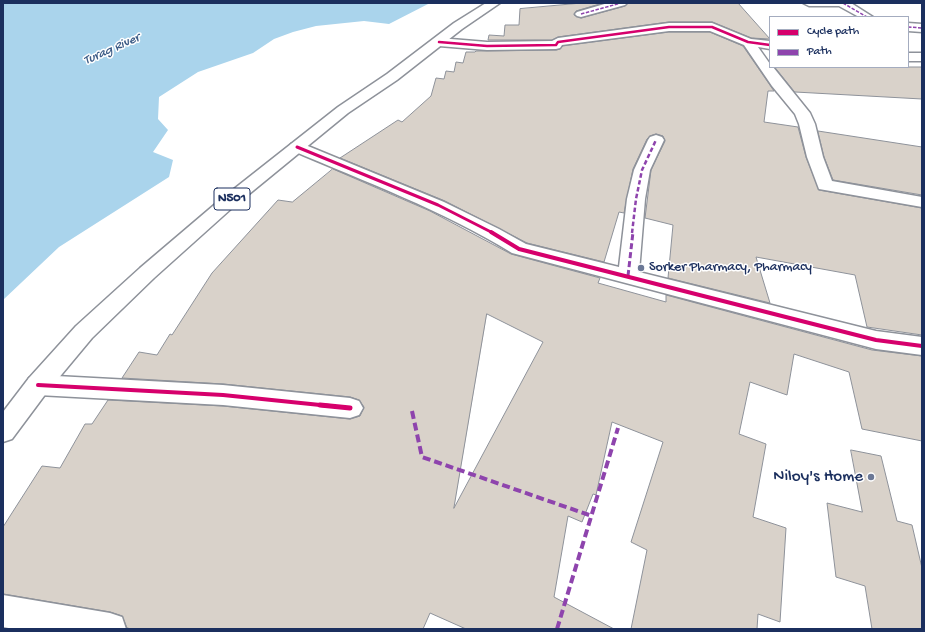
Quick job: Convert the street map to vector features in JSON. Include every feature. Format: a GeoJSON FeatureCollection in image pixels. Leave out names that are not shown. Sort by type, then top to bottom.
{"type":"FeatureCollection","features":[{"type":"Feature","properties":{"kind":"main road","name":"N501"},"geometry":{"type":"LineString","coordinates":[[3,431],[38,385],[84,332],[147,273],[226,204],[343,110],[440,42],[458,26],[494,3]]}},
{"type":"Feature","properties":{"kind":"main road"},"geometry":{"type":"LineString","coordinates":[[581,14],[621,3]]}},
{"type":"Feature","properties":{"kind":"main road"},"geometry":{"type":"LineString","coordinates":[[809,3],[836,3]]}},
{"type":"Feature","properties":{"kind":"main road"},"geometry":{"type":"LineString","coordinates":[[843,3],[865,16]]}},
{"type":"Feature","properties":{"kind":"main road"},"geometry":{"type":"LineString","coordinates":[[440,42],[487,46],[556,45],[558,42],[669,27],[712,27],[748,42],[769,45]]}},
{"type":"Feature","properties":{"kind":"main road"},"geometry":{"type":"LineString","coordinates":[[909,27],[922,28]]}},
{"type":"Feature","properties":{"kind":"main road"},"geometry":{"type":"LineString","coordinates":[[748,42],[777,83],[802,113],[807,124],[815,157],[825,185],[922,202]]}},
{"type":"Feature","properties":{"kind":"main road"},"geometry":{"type":"LineString","coordinates":[[909,57],[922,57]]}},
{"type":"Feature","properties":{"kind":"main road"},"geometry":{"type":"LineString","coordinates":[[628,276],[636,199],[642,170],[656,140]]}},
{"type":"Feature","properties":{"kind":"main road"},"geometry":{"type":"LineString","coordinates":[[297,147],[350,170],[414,194],[494,233],[519,249],[876,340],[922,346]]}},
{"type":"Feature","properties":{"kind":"main road"},"geometry":{"type":"LineString","coordinates":[[38,385],[223,395],[350,408]]}},
{"type":"Feature","properties":{"kind":"main road"},"geometry":{"type":"LineString","coordinates":[[3,612],[110,629]]}},
{"type":"Feature","properties":{"kind":"water","name":"Turag River"},"geometry":{"type":"Polygon","coordinates":[[[3,3],[430,3],[389,24],[364,21],[316,26],[293,32],[274,39],[253,53],[198,72],[159,97],[158,119],[168,130],[153,152],[173,160],[169,177],[59,247],[3,300],[3,3]]]}},
{"type":"Feature","properties":{"kind":"building"},"geometry":{"type":"Polygon","coordinates":[[[582,3],[603,3],[576,11],[574,15],[581,18],[625,6],[628,3],[738,3],[769,39],[751,38],[712,22],[669,22],[558,37],[552,40],[488,40],[489,35],[504,36],[505,25],[519,25],[520,9],[582,3]]]}},
{"type":"Feature","properties":{"kind":"building"},"geometry":{"type":"Polygon","coordinates":[[[669,32],[710,32],[743,46],[774,91],[768,91],[764,122],[798,127],[806,157],[819,190],[922,208],[922,335],[867,327],[855,275],[756,257],[770,303],[668,278],[673,225],[645,218],[651,170],[665,141],[663,136],[656,134],[647,139],[633,169],[624,213],[619,212],[604,262],[527,243],[445,201],[340,158],[398,120],[402,122],[431,96],[436,78],[444,79],[446,71],[454,72],[456,62],[463,63],[466,52],[556,50],[563,46],[669,32]]]}},
{"type":"Feature","properties":{"kind":"building"},"geometry":{"type":"Polygon","coordinates":[[[922,67],[922,99],[795,92],[776,68],[922,67]]]}},
{"type":"Feature","properties":{"kind":"building"},"geometry":{"type":"Polygon","coordinates":[[[818,131],[922,147],[922,195],[833,180],[824,157],[818,131]]]}},
{"type":"Feature","properties":{"kind":"building"},"geometry":{"type":"Polygon","coordinates":[[[333,169],[430,211],[511,254],[600,278],[598,283],[666,302],[666,295],[872,350],[922,356],[922,441],[862,429],[849,372],[794,354],[787,395],[750,382],[739,434],[766,444],[753,517],[786,528],[780,622],[758,614],[757,629],[631,629],[647,550],[631,542],[663,442],[612,422],[596,495],[593,494],[582,522],[568,516],[554,597],[614,629],[466,629],[430,613],[423,629],[132,629],[127,628],[122,616],[110,612],[3,594],[3,527],[42,466],[60,468],[85,424],[92,424],[108,400],[223,406],[350,419],[360,416],[364,407],[359,400],[350,397],[223,384],[122,378],[139,352],[157,355],[170,334],[172,335],[212,273],[278,200],[292,202],[333,169]],[[487,314],[454,508],[543,342],[487,314]]]}},
{"type":"Feature","properties":{"kind":"building"},"geometry":{"type":"Polygon","coordinates":[[[851,450],[881,456],[897,521],[912,525],[922,568],[922,629],[872,629],[865,586],[836,577],[827,503],[862,512],[851,450]]]}},
{"type":"Feature","properties":{"kind":"marked path"},"geometry":{"type":"LineString","coordinates":[[581,14],[621,3]]}},
{"type":"Feature","properties":{"kind":"marked path"},"geometry":{"type":"LineString","coordinates":[[809,3],[836,3]]}},
{"type":"Feature","properties":{"kind":"marked path"},"geometry":{"type":"LineString","coordinates":[[843,3],[865,16]]}},
{"type":"Feature","properties":{"kind":"marked path"},"geometry":{"type":"LineString","coordinates":[[909,27],[922,28]]}},
{"type":"Feature","properties":{"kind":"marked path"},"geometry":{"type":"LineString","coordinates":[[628,276],[636,199],[642,170],[656,140]]}},
{"type":"Feature","properties":{"kind":"marked path"},"geometry":{"type":"LineString","coordinates":[[412,411],[422,457],[592,516]]}},
{"type":"Feature","properties":{"kind":"marked path"},"geometry":{"type":"LineString","coordinates":[[557,629],[618,428]]}},
{"type":"Feature","properties":{"kind":"cycle path"},"geometry":{"type":"LineString","coordinates":[[439,42],[487,46],[556,45],[558,42],[669,27],[712,27],[748,42],[769,45]]}},
{"type":"Feature","properties":{"kind":"cycle path"},"geometry":{"type":"LineString","coordinates":[[297,147],[438,205],[493,233],[519,249],[876,340],[922,346]]}},
{"type":"Feature","properties":{"kind":"cycle path"},"geometry":{"type":"LineString","coordinates":[[38,385],[223,395],[350,408]]}},
{"type":"Feature","properties":{"kind":"place","name":"Sorker Pharmacy, Pharmacy"},"geometry":{"type":"Point","coordinates":[641,268]}},
{"type":"Feature","properties":{"kind":"place","name":"Niloy's Home"},"geometry":{"type":"Point","coordinates":[871,477]}}]}
